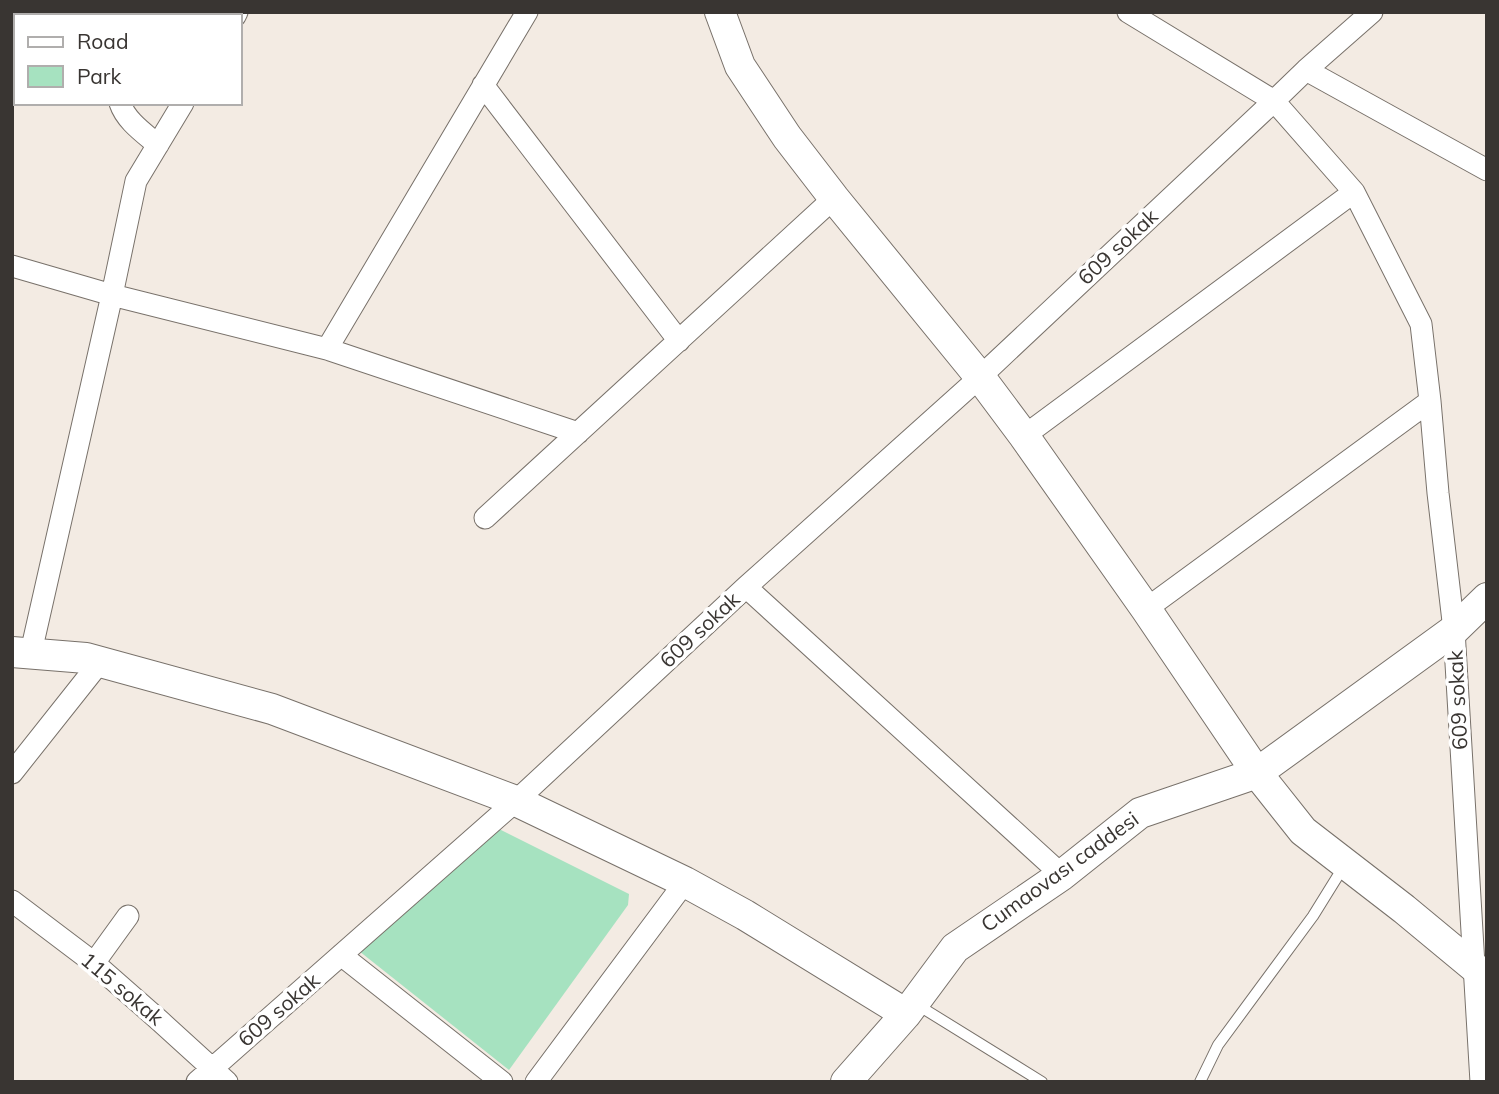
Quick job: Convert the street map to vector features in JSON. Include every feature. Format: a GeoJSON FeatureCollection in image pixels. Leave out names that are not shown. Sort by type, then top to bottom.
{"type":"FeatureCollection","features":[{"type":"Feature","properties":{"kind":"street"},"geometry":{"type":"LineString","coordinates":[[327,349],[527,12]]}},
{"type":"Feature","properties":{"kind":"street"},"geometry":{"type":"LineString","coordinates":[[720,12],[740,66],[788,137],[1024,436],[1257,773],[1303,831],[1474,967]]}},
{"type":"Feature","properties":{"kind":"street"},"geometry":{"type":"LineString","coordinates":[[1128,12],[1274,101],[1361,16]]}},
{"type":"Feature","properties":{"kind":"street"},"geometry":{"type":"LineString","coordinates":[[1306,70],[1487,170]]}},
{"type":"Feature","properties":{"kind":"street"},"geometry":{"type":"LineString","coordinates":[[483,85],[679,341]]}},
{"type":"Feature","properties":{"kind":"street","name":"609 sokak"},"geometry":{"type":"LineString","coordinates":[[212,1077],[341,955],[516,801],[746,587],[980,377],[1274,101],[1354,192],[1421,324],[1454,631],[1480,1082]]}},
{"type":"Feature","properties":{"kind":"street"},"geometry":{"type":"LineString","coordinates":[[121,105],[137,127],[158,145]]}},
{"type":"Feature","properties":{"kind":"street"},"geometry":{"type":"LineString","coordinates":[[182,105],[136,181],[112,295],[22,652],[86,658],[272,709],[516,801],[685,883],[911,1008]]}},
{"type":"Feature","properties":{"kind":"street"},"geometry":{"type":"LineString","coordinates":[[1024,436],[1354,192]]}},
{"type":"Feature","properties":{"kind":"street"},"geometry":{"type":"LineString","coordinates":[[485,518],[834,198]]}},
{"type":"Feature","properties":{"kind":"street"},"geometry":{"type":"LineString","coordinates":[[12,265],[112,295],[327,349],[578,433]]}},
{"type":"Feature","properties":{"kind":"street"},"geometry":{"type":"LineString","coordinates":[[1146,609],[1430,401]]}},
{"type":"Feature","properties":{"kind":"street"},"geometry":{"type":"LineString","coordinates":[[746,587],[1062,875]]}},
{"type":"Feature","properties":{"kind":"street","name":"Cumaovası caddesi"},"geometry":{"type":"LineString","coordinates":[[846,1082],[911,1008],[955,948],[1062,875],[1140,813],[1257,773],[1454,631],[1487,598]]}},
{"type":"Feature","properties":{"kind":"street"},"geometry":{"type":"LineString","coordinates":[[12,773],[100,662]]}},
{"type":"Feature","properties":{"kind":"street"},"geometry":{"type":"LineString","coordinates":[[536,1082],[685,883]]}},
{"type":"Feature","properties":{"kind":"street","name":"115 sokak"},"geometry":{"type":"LineString","coordinates":[[12,901],[94,963],[160,1021],[212,1077]]}},
{"type":"Feature","properties":{"kind":"street"},"geometry":{"type":"LineString","coordinates":[[94,963],[128,916]]}},
{"type":"Feature","properties":{"kind":"street"},"geometry":{"type":"LineString","coordinates":[[341,955],[502,1082]]}},
{"type":"Feature","properties":{"kind":"lane"},"geometry":{"type":"LineString","coordinates":[[1200,1082],[1218,1045],[1312,916],[1345,863]]}},
{"type":"Feature","properties":{"kind":"lane"},"geometry":{"type":"LineString","coordinates":[[911,1008],[1042,1082]]}},
{"type":"Feature","properties":{"kind":"green space"},"geometry":{"type":"Polygon","coordinates":[[[499,829],[629,894],[628,905],[509,1070],[359,951],[499,829]]]}}]}
